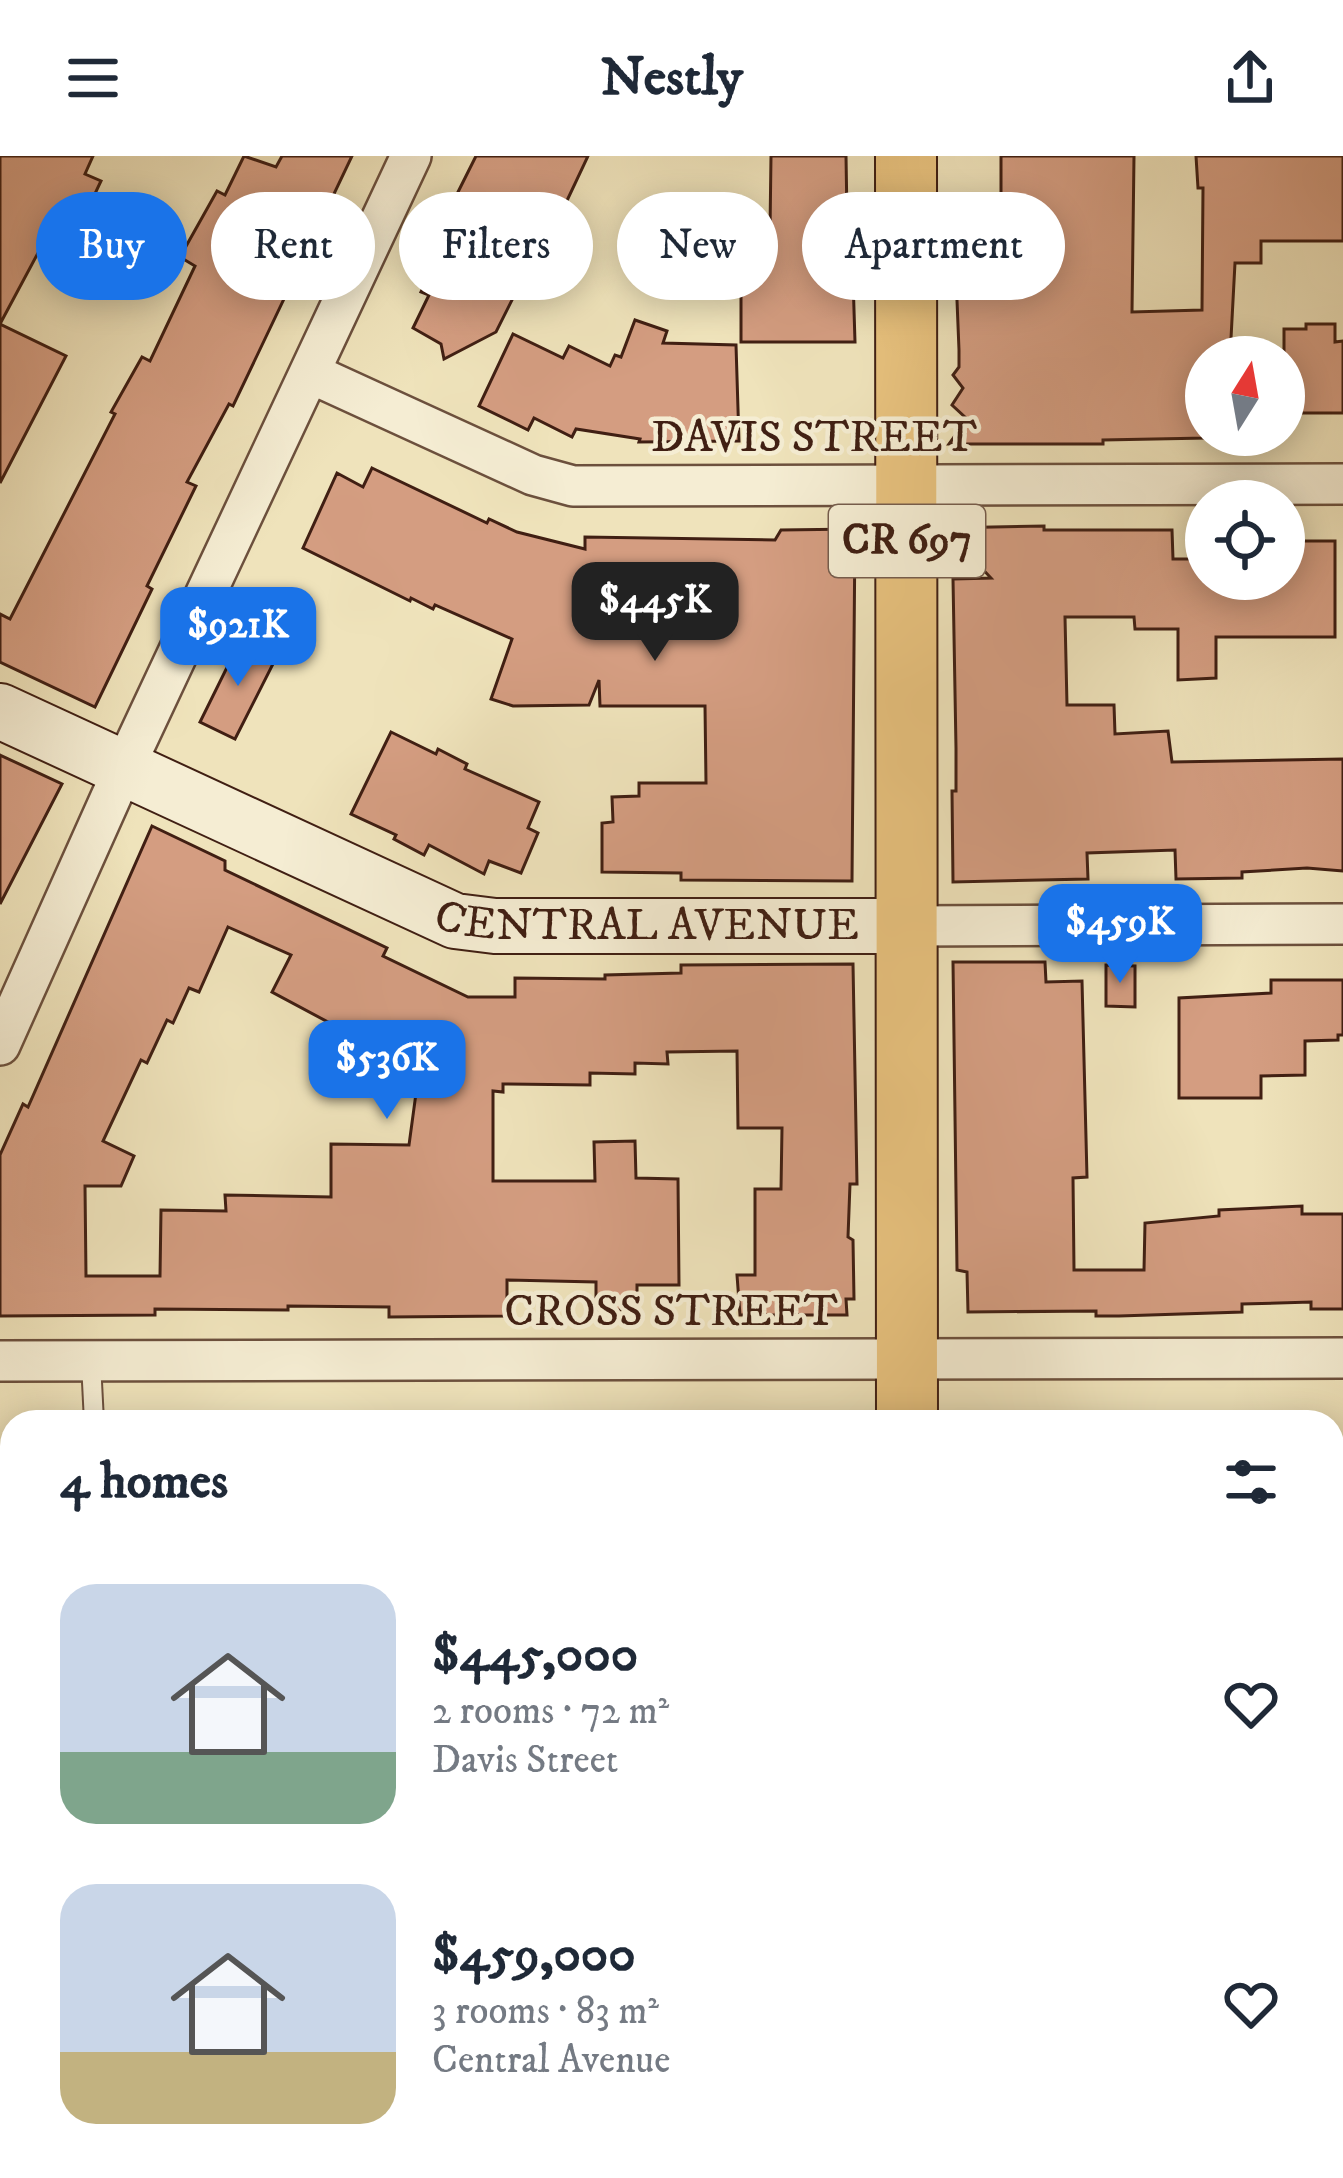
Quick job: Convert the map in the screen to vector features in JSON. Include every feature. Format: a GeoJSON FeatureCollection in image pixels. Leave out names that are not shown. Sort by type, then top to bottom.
{"type":"FeatureCollection","features":[{"type":"Feature","properties":{"kind":"main road","name":"CR 697"},"geometry":{"type":"LineString","coordinates":[[906,156],[908,1410]]}},
{"type":"Feature","properties":{"kind":"main road","name":"CENTRAL AVENUE"},"geometry":{"type":"LineString","coordinates":[[0,711],[437,916],[473,926],[909,926]]}},
{"type":"Feature","properties":{"kind":"street"},"geometry":{"type":"LineString","coordinates":[[0,1045],[124,768],[411,156]]}},
{"type":"Feature","properties":{"kind":"street","name":"DAVIS STREET"},"geometry":{"type":"LineString","coordinates":[[310,373],[532,475],[573,486],[1343,484]]}},
{"type":"Feature","properties":{"kind":"street","name":"CENTRAL AVENUE"},"geometry":{"type":"LineString","coordinates":[[909,926],[1343,924]]}},
{"type":"Feature","properties":{"kind":"street","name":"CROSS STREET"},"geometry":{"type":"LineString","coordinates":[[0,1361],[1343,1358]]}},
{"type":"Feature","properties":{"kind":"lane"},"geometry":{"type":"LineString","coordinates":[[91,1361],[93,1410]]}},
{"type":"Feature","properties":{"kind":"building"},"geometry":{"type":"Polygon","coordinates":[[[0,156],[93,156],[85,174],[101,181],[96,192],[36,192],[36,257],[0,324],[0,156]]]}},
{"type":"Feature","properties":{"kind":"building"},"geometry":{"type":"Polygon","coordinates":[[[244,156],[276,167],[282,156],[352,156],[335,192],[226,192],[244,156]]]}},
{"type":"Feature","properties":{"kind":"building"},"geometry":{"type":"Polygon","coordinates":[[[476,156],[588,156],[571,192],[458,192],[476,156]]]}},
{"type":"Feature","properties":{"kind":"building"},"geometry":{"type":"Polygon","coordinates":[[[771,156],[846,156],[847,192],[802,192],[802,300],[854,300],[855,342],[741,342],[741,300],[778,300],[778,192],[771,192],[771,156]]]}},
{"type":"Feature","properties":{"kind":"building"},"geometry":{"type":"Polygon","coordinates":[[[1001,156],[1134,156],[1132,312],[1202,310],[1203,188],[1198,188],[1196,156],[1343,156],[1343,241],[1261,241],[1261,263],[1235,263],[1231,336],[1185,336],[1185,438],[1103,440],[1103,444],[949,444],[967,419],[952,405],[963,388],[953,375],[959,367],[957,300],[1065,300],[1065,192],[1001,192],[1001,156]]]}},
{"type":"Feature","properties":{"kind":"building"},"geometry":{"type":"Polygon","coordinates":[[[211,202],[211,300],[283,300],[233,406],[229,404],[187,482],[196,486],[95,707],[0,662],[0,614],[10,619],[115,414],[111,412],[142,357],[150,361],[179,300],[187,300],[187,283],[195,266],[187,261],[187,245],[211,202]]]}},
{"type":"Feature","properties":{"kind":"building"},"geometry":{"type":"Polygon","coordinates":[[[427,300],[512,300],[496,332],[444,359],[441,344],[413,328],[427,300]]]}},
{"type":"Feature","properties":{"kind":"building"},"geometry":{"type":"Polygon","coordinates":[[[635,320],[667,331],[663,343],[736,345],[739,441],[639,442],[576,429],[572,437],[534,418],[528,430],[479,406],[513,334],[563,358],[569,346],[610,366],[615,355],[621,357],[635,320]]]}},
{"type":"Feature","properties":{"kind":"building"},"geometry":{"type":"Polygon","coordinates":[[[0,324],[66,356],[0,483],[0,324]]]}},
{"type":"Feature","properties":{"kind":"building"},"geometry":{"type":"Polygon","coordinates":[[[1306,324],[1335,324],[1335,342],[1343,341],[1343,413],[1305,413],[1305,336],[1284,336],[1284,329],[1306,329],[1306,324]]]}},
{"type":"Feature","properties":{"kind":"building"},"geometry":{"type":"Polygon","coordinates":[[[372,468],[487,523],[489,519],[517,532],[585,549],[585,537],[775,540],[781,530],[855,529],[852,881],[681,880],[681,873],[602,872],[602,823],[613,822],[612,797],[639,796],[639,783],[706,783],[705,706],[600,706],[599,680],[589,705],[513,706],[491,699],[512,639],[435,605],[433,609],[410,601],[303,548],[337,473],[363,487],[372,468]]]}},
{"type":"Feature","properties":{"kind":"building"},"geometry":{"type":"Polygon","coordinates":[[[944,528],[1172,530],[1173,559],[1185,559],[1185,600],[1305,600],[1305,541],[1335,541],[1335,637],[1216,637],[1216,678],[1178,680],[1178,629],[1135,629],[1134,617],[1065,617],[1067,705],[1114,705],[1115,734],[1168,731],[1172,762],[1343,759],[1343,871],[1307,868],[1242,872],[1242,878],[1176,879],[1175,850],[1087,853],[1088,879],[953,882],[953,579],[991,578],[944,528]]]}},
{"type":"Feature","properties":{"kind":"building"},"geometry":{"type":"Polygon","coordinates":[[[241,639],[277,656],[235,739],[200,722],[241,639]]]}},
{"type":"Feature","properties":{"kind":"building"},"geometry":{"type":"Polygon","coordinates":[[[391,732],[436,754],[438,749],[467,764],[465,769],[539,802],[528,828],[538,833],[521,873],[489,861],[484,874],[429,845],[424,855],[394,839],[396,835],[351,814],[391,732]]]}},
{"type":"Feature","properties":{"kind":"building"},"geometry":{"type":"Polygon","coordinates":[[[0,755],[62,784],[0,904],[0,755]]]}},
{"type":"Feature","properties":{"kind":"building"},"geometry":{"type":"Polygon","coordinates":[[[152,826],[225,861],[225,870],[387,948],[383,956],[468,997],[515,997],[515,978],[605,979],[605,975],[681,973],[681,965],[853,964],[857,1184],[850,1184],[848,1237],[853,1240],[854,1299],[846,1299],[847,1315],[740,1315],[737,1275],[755,1275],[755,1189],[781,1189],[782,1128],[738,1128],[737,1051],[667,1052],[668,1064],[635,1063],[635,1074],[590,1073],[590,1085],[503,1084],[503,1092],[493,1091],[493,1181],[595,1181],[594,1142],[635,1141],[636,1178],[678,1179],[679,1285],[637,1285],[637,1310],[596,1310],[596,1282],[507,1280],[507,1316],[389,1317],[389,1307],[288,1306],[288,1310],[155,1309],[155,1315],[0,1316],[0,1155],[23,1104],[28,1107],[152,826]],[[228,927],[199,992],[189,988],[147,1063],[141,1060],[103,1141],[134,1156],[121,1186],[85,1186],[86,1276],[160,1276],[161,1210],[226,1211],[225,1195],[331,1197],[331,1144],[409,1145],[417,1086],[346,1052],[354,1036],[272,992],[291,955],[228,927]]]}},
{"type":"Feature","properties":{"kind":"building"},"geometry":{"type":"Polygon","coordinates":[[[953,962],[1045,962],[1046,982],[1082,981],[1087,1177],[1073,1178],[1074,1270],[1144,1270],[1145,1223],[1219,1216],[1219,1210],[1302,1206],[1302,1214],[1343,1214],[1343,1309],[1311,1309],[1311,1302],[1242,1304],[1242,1312],[1119,1316],[1096,1316],[1096,1311],[968,1312],[967,1272],[957,1270],[953,962]]]}},
{"type":"Feature","properties":{"kind":"building"},"geometry":{"type":"Polygon","coordinates":[[[1106,965],[1135,966],[1135,1007],[1106,1006],[1106,965]]]}},
{"type":"Feature","properties":{"kind":"building"},"geometry":{"type":"Polygon","coordinates":[[[1271,980],[1343,980],[1343,1035],[1338,1040],[1305,1041],[1305,1075],[1261,1076],[1261,1098],[1179,1098],[1179,998],[1271,993],[1271,980]]]}}]}
